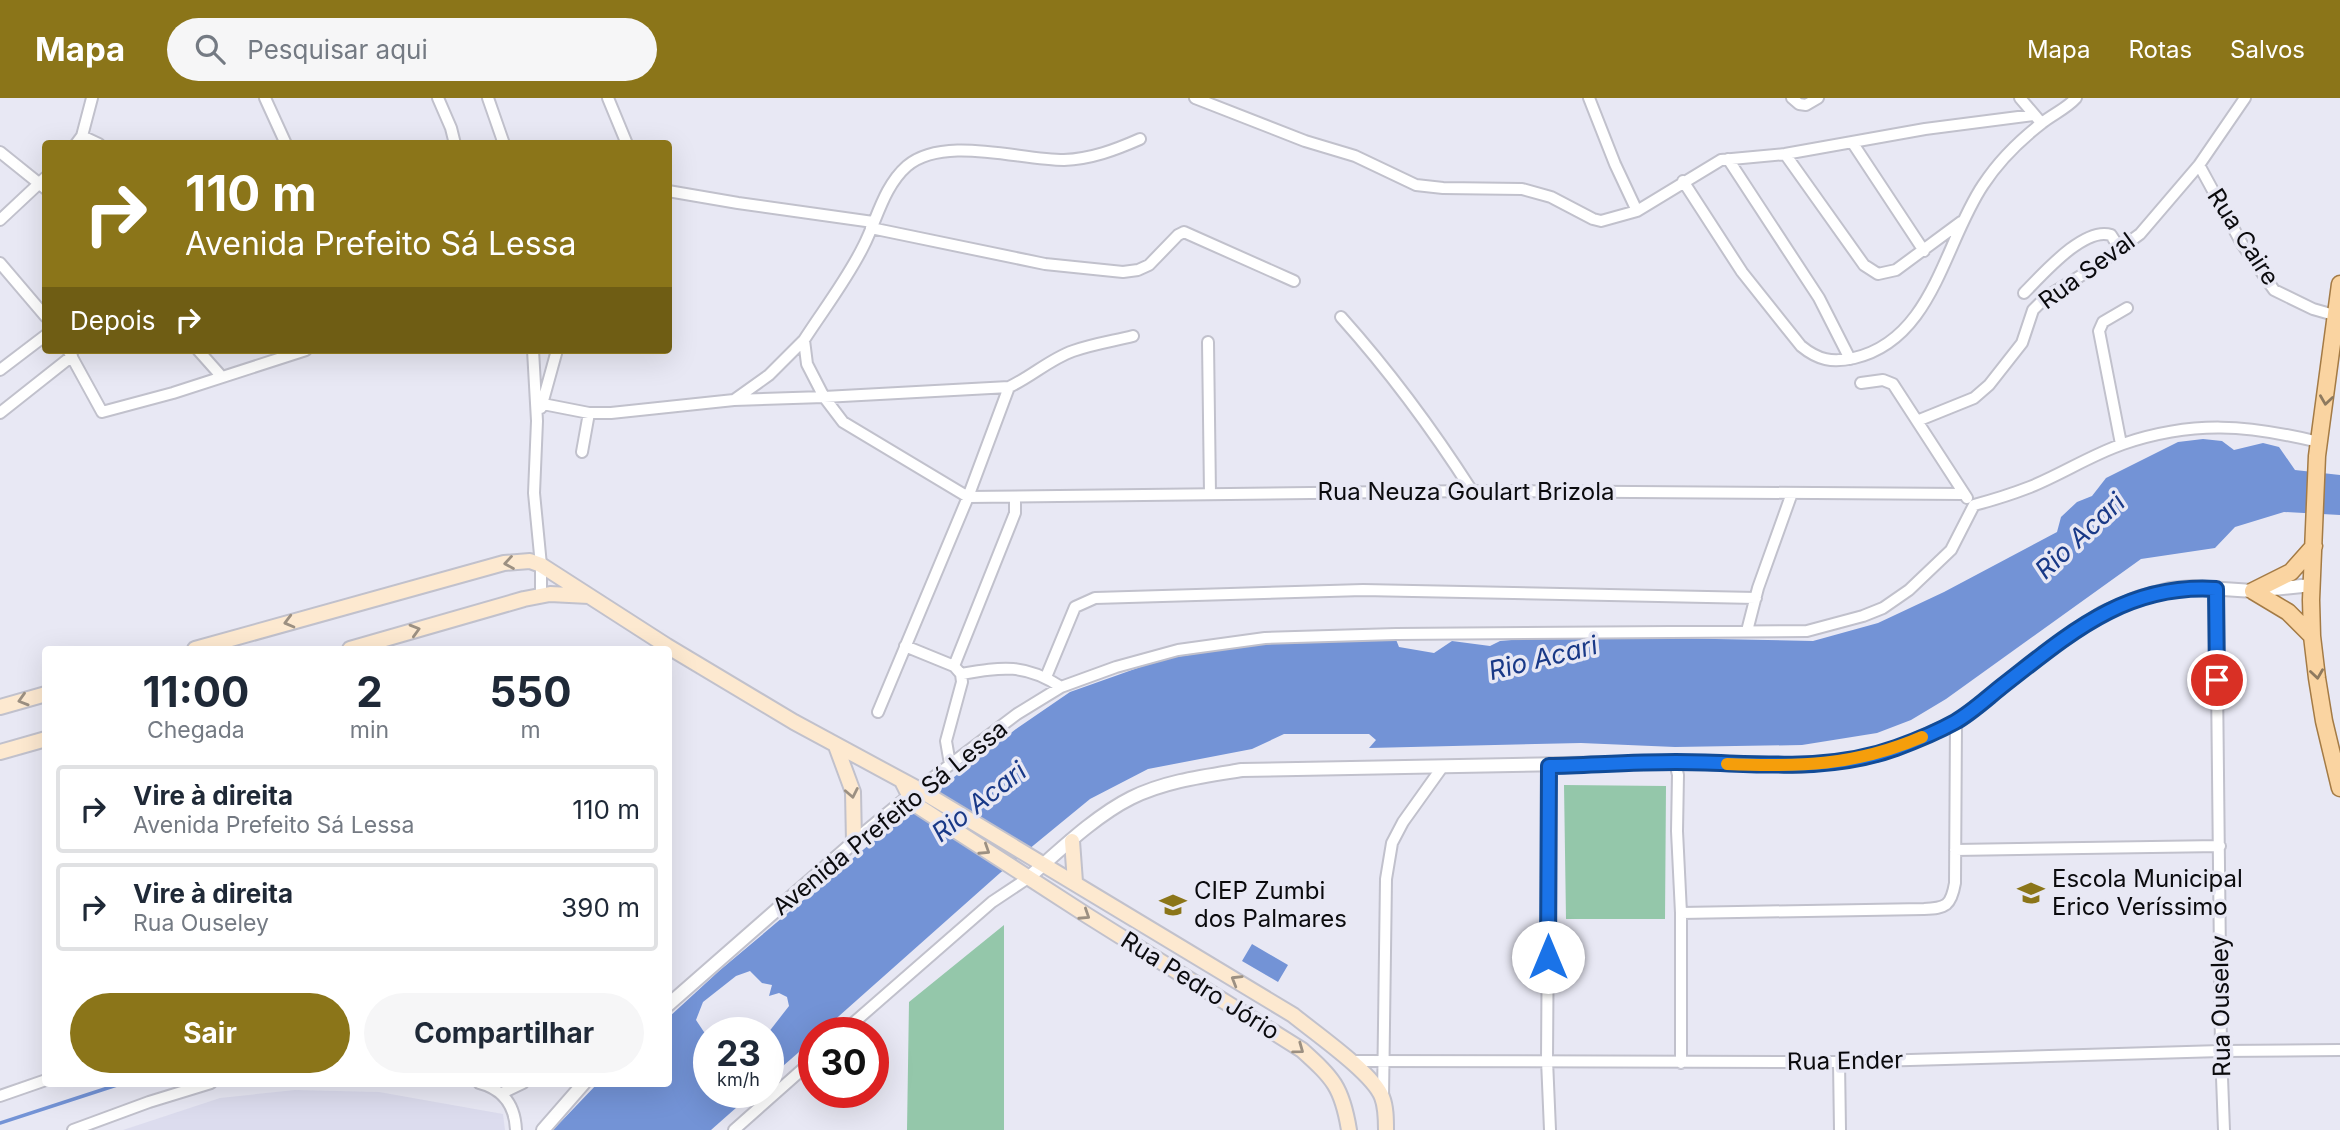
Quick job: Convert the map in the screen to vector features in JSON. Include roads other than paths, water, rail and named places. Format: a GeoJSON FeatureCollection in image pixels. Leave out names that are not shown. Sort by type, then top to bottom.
{"type":"FeatureCollection","features":[{"type":"Feature","properties":{"kind":"main road"},"geometry":{"type":"LineString","coordinates":[[2340,284],[2318,449],[2312,585],[2312,636],[2324,721],[2340,788]]}},
{"type":"Feature","properties":{"kind":"main road"},"geometry":{"type":"LineString","coordinates":[[2253,591],[2291,572],[2314,539]]}},
{"type":"Feature","properties":{"kind":"main road"},"geometry":{"type":"LineString","coordinates":[[206,646],[515,561],[541,565],[667,646]]}},
{"type":"Feature","properties":{"kind":"main road"},"geometry":{"type":"LineString","coordinates":[[2253,591],[2288,612],[2312,636]]}},
{"type":"Feature","properties":{"kind":"main road"},"geometry":{"type":"LineString","coordinates":[[360,646],[541,595],[592,596]]}},
{"type":"Feature","properties":{"kind":"main road"},"geometry":{"type":"LineString","coordinates":[[672,649],[836,746],[902,781],[917,795],[1075,882],[1293,1015],[1371,1080],[1383,1099],[1386,1130]]}},
{"type":"Feature","properties":{"kind":"main road"},"geometry":{"type":"LineString","coordinates":[[0,707],[42,695]]}},
{"type":"Feature","properties":{"kind":"main road"},"geometry":{"type":"LineString","coordinates":[[0,752],[42,740]]}},
{"type":"Feature","properties":{"kind":"main road"},"geometry":{"type":"LineString","coordinates":[[836,746],[853,792],[854,842]]}},
{"type":"Feature","properties":{"kind":"main road","name":"Rua Pedro Jório"},"geometry":{"type":"LineString","coordinates":[[917,795],[1022,874],[1302,1050],[1330,1076],[1340,1091],[1349,1130]]}},
{"type":"Feature","properties":{"kind":"main road"},"geometry":{"type":"LineString","coordinates":[[1072,841],[1075,882]]}},
{"type":"Feature","properties":{"kind":"street"},"geometry":{"type":"LineString","coordinates":[[79,140],[92,98]]}},
{"type":"Feature","properties":{"kind":"street"},"geometry":{"type":"LineString","coordinates":[[265,98],[284,140]]}},
{"type":"Feature","properties":{"kind":"street"},"geometry":{"type":"LineString","coordinates":[[438,98],[454,140]]}},
{"type":"Feature","properties":{"kind":"street"},"geometry":{"type":"LineString","coordinates":[[488,98],[503,140]]}},
{"type":"Feature","properties":{"kind":"street"},"geometry":{"type":"LineString","coordinates":[[608,98],[625,140]]}},
{"type":"Feature","properties":{"kind":"street"},"geometry":{"type":"LineString","coordinates":[[1195,98],[1305,141],[1362,159],[1416,185],[1522,189],[1551,197],[1601,221],[1637,211],[1721,160],[1785,154],[1925,129],[2038,119],[2072,102]]}},
{"type":"Feature","properties":{"kind":"street"},"geometry":{"type":"LineString","coordinates":[[1589,98],[1637,211]]}},
{"type":"Feature","properties":{"kind":"street"},"geometry":{"type":"LineString","coordinates":[[1792,98],[1799,104],[1806,105],[1818,98]]}},
{"type":"Feature","properties":{"kind":"street"},"geometry":{"type":"LineString","coordinates":[[2020,98],[2038,119]]}},
{"type":"Feature","properties":{"kind":"street","name":"Rua Seval"},"geometry":{"type":"LineString","coordinates":[[1917,422],[1973,398],[1989,385],[2022,342],[2033,310],[2046,297],[2140,234],[2199,166],[2245,98]]}},
{"type":"Feature","properties":{"kind":"street"},"geometry":{"type":"LineString","coordinates":[[1683,181],[1742,272],[1788,332],[1813,355],[1830,362],[1850,359],[1882,348],[1908,326],[1924,305],[1983,183],[2038,119]]}},
{"type":"Feature","properties":{"kind":"street"},"geometry":{"type":"LineString","coordinates":[[734,400],[769,375],[804,340],[855,263],[872,225],[902,172],[915,161],[932,154],[971,151],[1071,159],[1106,153],[1140,139]]}},
{"type":"Feature","properties":{"kind":"street"},"geometry":{"type":"LineString","coordinates":[[1852,142],[1924,251]]}},
{"type":"Feature","properties":{"kind":"street"},"geometry":{"type":"LineString","coordinates":[[0,152],[42,182]]}},
{"type":"Feature","properties":{"kind":"street"},"geometry":{"type":"LineString","coordinates":[[1785,154],[1869,270],[1878,274],[1887,274],[1924,251],[1965,219]]}},
{"type":"Feature","properties":{"kind":"street"},"geometry":{"type":"LineString","coordinates":[[1728,159],[1819,298],[1850,359]]}},
{"type":"Feature","properties":{"kind":"street","name":"Rua Caire"},"geometry":{"type":"LineString","coordinates":[[2199,166],[2242,244],[2274,290],[2313,309],[2334,315]]}},
{"type":"Feature","properties":{"kind":"street"},"geometry":{"type":"LineString","coordinates":[[0,220],[42,185]]}},
{"type":"Feature","properties":{"kind":"street"},"geometry":{"type":"LineString","coordinates":[[672,192],[872,225],[1045,264],[1122,272],[1149,265],[1178,234],[1184,232],[1294,281]]}},
{"type":"Feature","properties":{"kind":"street"},"geometry":{"type":"LineString","coordinates":[[2024,293],[2053,264],[2094,234],[2110,235],[2120,249]]}},
{"type":"Feature","properties":{"kind":"street"},"geometry":{"type":"LineString","coordinates":[[0,263],[42,312]]}},
{"type":"Feature","properties":{"kind":"street"},"geometry":{"type":"LineString","coordinates":[[2122,444],[2099,331],[2103,322],[2127,308]]}},
{"type":"Feature","properties":{"kind":"street"},"geometry":{"type":"LineString","coordinates":[[1341,317],[1388,370],[1422,414],[1472,491]]}},
{"type":"Feature","properties":{"kind":"street"},"geometry":{"type":"LineString","coordinates":[[543,404],[589,413],[734,400],[1009,387],[1072,351],[1133,336]]}},
{"type":"Feature","properties":{"kind":"street"},"geometry":{"type":"LineString","coordinates":[[0,370],[42,338]]}},
{"type":"Feature","properties":{"kind":"street"},"geometry":{"type":"LineString","coordinates":[[804,340],[807,365],[824,397],[843,422],[968,497]]}},
{"type":"Feature","properties":{"kind":"street"},"geometry":{"type":"LineString","coordinates":[[1208,342],[1210,494]]}},
{"type":"Feature","properties":{"kind":"street"},"geometry":{"type":"LineString","coordinates":[[0,413],[69,354]]}},
{"type":"Feature","properties":{"kind":"street"},"geometry":{"type":"LineString","coordinates":[[71,354],[102,412],[294,354]]}},
{"type":"Feature","properties":{"kind":"street"},"geometry":{"type":"LineString","coordinates":[[202,354],[222,377]]}},
{"type":"Feature","properties":{"kind":"street"},"geometry":{"type":"LineString","coordinates":[[533,354],[537,421],[534,505],[541,565],[541,595]]}},
{"type":"Feature","properties":{"kind":"street"},"geometry":{"type":"LineString","coordinates":[[537,421],[556,354]]}},
{"type":"Feature","properties":{"kind":"street"},"geometry":{"type":"LineString","coordinates":[[1861,383],[1883,380],[1890,382],[1963,494],[1974,505],[2030,487],[2122,444],[2160,434],[2199,428],[2236,427],[2270,431],[2318,449]]}},
{"type":"Feature","properties":{"kind":"street"},"geometry":{"type":"LineString","coordinates":[[878,712],[968,497],[1009,387]]}},
{"type":"Feature","properties":{"kind":"street"},"geometry":{"type":"LineString","coordinates":[[582,452],[589,413]]}},
{"type":"Feature","properties":{"kind":"street","name":"Rua Neuza Goulart Brizola"},"geometry":{"type":"LineString","coordinates":[[968,497],[1472,491],[1963,494]]}},
{"type":"Feature","properties":{"kind":"street"},"geometry":{"type":"LineString","coordinates":[[1747,631],[1792,493]]}},
{"type":"Feature","properties":{"kind":"street"},"geometry":{"type":"LineString","coordinates":[[950,764],[946,741],[962,682],[958,670],[1015,513],[1015,497]]}},
{"type":"Feature","properties":{"kind":"street","name":"Avenida Prefeito Sá Lessa"},"geometry":{"type":"LineString","coordinates":[[672,1001],[854,842],[917,795],[950,764],[1017,714],[1061,687],[1116,667],[1178,650],[1265,638],[1396,634],[1807,631],[1832,626],[1883,608],[1909,590],[1951,550],[1974,505]]}},
{"type":"Feature","properties":{"kind":"street"},"geometry":{"type":"LineString","coordinates":[[861,1017],[1038,861],[1072,841],[1111,808],[1158,787],[1202,776],[1281,768],[1675,762],[1800,766],[1863,758],[1898,748],[1955,722],[2102,613],[2137,598],[2170,589],[2193,587],[2253,591],[2312,585]]}},
{"type":"Feature","properties":{"kind":"street","name":"Rua Ouseley"},"geometry":{"type":"LineString","coordinates":[[2216,589],[2224,1130]]}},
{"type":"Feature","properties":{"kind":"street"},"geometry":{"type":"LineString","coordinates":[[1046,677],[1075,607],[1095,598],[1363,590],[1756,598]]}},
{"type":"Feature","properties":{"kind":"street"},"geometry":{"type":"LineString","coordinates":[[905,646],[958,670],[1014,668],[1046,677],[1061,687]]}},
{"type":"Feature","properties":{"kind":"street"},"geometry":{"type":"LineString","coordinates":[[1681,913],[1938,908],[1947,905],[1953,897],[1955,883],[1955,722]]}},
{"type":"Feature","properties":{"kind":"street"},"geometry":{"type":"LineString","coordinates":[[1675,762],[1678,775],[1677,831],[1681,913],[1681,1063]]}},
{"type":"Feature","properties":{"kind":"street"},"geometry":{"type":"LineString","coordinates":[[1383,1099],[1386,879],[1392,843],[1404,821],[1443,766]]}},
{"type":"Feature","properties":{"kind":"street"},"geometry":{"type":"LineString","coordinates":[[1549,766],[1547,1060],[1550,1130]]}},
{"type":"Feature","properties":{"kind":"street"},"geometry":{"type":"LineString","coordinates":[[1955,850],[2220,846]]}},
{"type":"Feature","properties":{"kind":"street","name":"Rua Ender"},"geometry":{"type":"LineString","coordinates":[[1349,1061],[1839,1062],[2340,1050]]}},
{"type":"Feature","properties":{"kind":"street"},"geometry":{"type":"LineString","coordinates":[[1839,1062],[1840,1130]]}},
{"type":"Feature","properties":{"kind":"street"},"geometry":{"type":"LineString","coordinates":[[734,1130],[798,1073]]}},
{"type":"Feature","properties":{"kind":"street"},"geometry":{"type":"LineString","coordinates":[[0,1096],[42,1081]]}},
{"type":"Feature","properties":{"kind":"street"},"geometry":{"type":"LineString","coordinates":[[73,1130],[198,1087]]}},
{"type":"Feature","properties":{"kind":"street"},"geometry":{"type":"LineString","coordinates":[[493,1087],[502,1093],[511,1108],[516,1130]]}},
{"type":"Feature","properties":{"kind":"street"},"geometry":{"type":"LineString","coordinates":[[502,1093],[515,1087]]}},
{"type":"Feature","properties":{"kind":"street"},"geometry":{"type":"LineString","coordinates":[[543,1130],[581,1087]]}},
{"type":"Feature","properties":{"kind":"water","name":"Rio Acari"},"geometry":{"type":"Polygon","coordinates":[[[2203,439],[2222,441],[2234,450],[2263,443],[2279,447],[2295,470],[2340,475],[2340,515],[2284,512],[2235,527],[2215,548],[2141,559],[1946,699],[1911,720],[1877,733],[1802,745],[1675,747],[1581,743],[1369,748],[1376,740],[1369,734],[1284,734],[1252,749],[1148,769],[1090,799],[1000,873],[838,1017],[798,1017],[798,1053],[784,1065],[784,1017],[780,1017],[789,1006],[787,997],[779,993],[769,996],[772,985],[762,983],[750,971],[736,976],[703,1002],[697,1017],[693,1017],[693,1108],[736,1108],[711,1130],[553,1130],[594,1087],[672,1087],[672,1014],[719,971],[895,823],[1016,729],[1070,692],[1163,659],[1293,639],[1395,637],[1399,647],[1434,653],[1452,641],[1490,646],[1500,641],[1560,636],[1813,641],[1878,623],[1944,592],[2057,532],[2061,517],[2077,502],[2092,496],[2106,478],[2178,442],[2203,439]]]}},
{"type":"Feature","properties":{"kind":"water"},"geometry":{"type":"Polygon","coordinates":[[[1252,944],[1288,965],[1278,982],[1242,961],[1252,944]]]}},
{"type":"Feature","properties":{"kind":"waterway"},"geometry":{"type":"LineString","coordinates":[[0,1123],[111,1087]]}},
{"type":"Feature","properties":{"kind":"place","name":"Escola Municipal Erico Veríssimo"},"geometry":{"type":"Point","coordinates":[2031,893]}},
{"type":"Feature","properties":{"kind":"place","name":"CIEP Zumbi dos Palmares"},"geometry":{"type":"Point","coordinates":[1173,905]}}]}
